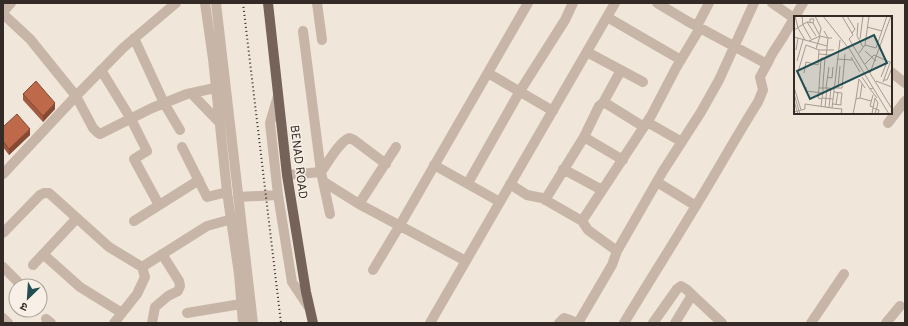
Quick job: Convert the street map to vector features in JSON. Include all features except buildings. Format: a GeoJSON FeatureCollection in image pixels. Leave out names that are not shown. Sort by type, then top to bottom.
{"type":"FeatureCollection","features":[{"type":"Feature","properties":{"kind":"main road","name":"BENAD ROAD"},"geometry":{"type":"LineString","coordinates":[[268,3],[287,175],[308,306],[313,323]]}},
{"type":"Feature","properties":{"kind":"street"},"geometry":{"type":"LineString","coordinates":[[11,3],[3,13],[30,39],[76,96],[97,132],[103,133],[164,103],[191,93],[215,88]]}},
{"type":"Feature","properties":{"kind":"street"},"geometry":{"type":"LineString","coordinates":[[3,174],[101,70],[134,38],[176,3]]}},
{"type":"Feature","properties":{"kind":"street"},"geometry":{"type":"LineString","coordinates":[[205,3],[213,59],[227,192],[239,274],[243,323]]}},
{"type":"Feature","properties":{"kind":"street"},"geometry":{"type":"LineString","coordinates":[[216,3],[253,323]]}},
{"type":"Feature","properties":{"kind":"street"},"geometry":{"type":"LineString","coordinates":[[318,3],[322,40]]}},
{"type":"Feature","properties":{"kind":"street"},"geometry":{"type":"LineString","coordinates":[[373,270],[528,3]]}},
{"type":"Feature","properties":{"kind":"street"},"geometry":{"type":"LineString","coordinates":[[468,183],[520,92],[565,20],[573,3]]}},
{"type":"Feature","properties":{"kind":"street"},"geometry":{"type":"LineString","coordinates":[[430,323],[615,3]]}},
{"type":"Feature","properties":{"kind":"street"},"geometry":{"type":"LineString","coordinates":[[582,221],[645,125],[699,27],[709,3]]}},
{"type":"Feature","properties":{"kind":"street"},"geometry":{"type":"LineString","coordinates":[[559,323],[564,318],[567,318],[577,323],[612,265],[617,251],[657,182],[719,80],[754,3]]}},
{"type":"Feature","properties":{"kind":"street"},"geometry":{"type":"LineString","coordinates":[[624,323],[758,102],[763,90],[760,77],[794,18],[772,3]]}},
{"type":"Feature","properties":{"kind":"street"},"geometry":{"type":"LineString","coordinates":[[795,16],[803,3]]}},
{"type":"Feature","properties":{"kind":"street"},"geometry":{"type":"LineString","coordinates":[[660,4],[767,64]]}},
{"type":"Feature","properties":{"kind":"street"},"geometry":{"type":"LineString","coordinates":[[607,17],[681,60]]}},
{"type":"Feature","properties":{"kind":"street"},"geometry":{"type":"LineString","coordinates":[[303,31],[322,177],[330,214]]}},
{"type":"Feature","properties":{"kind":"street"},"geometry":{"type":"LineString","coordinates":[[134,38],[164,103],[180,130]]}},
{"type":"Feature","properties":{"kind":"street"},"geometry":{"type":"LineString","coordinates":[[587,52],[643,82]]}},
{"type":"Feature","properties":{"kind":"street"},"geometry":{"type":"LineString","coordinates":[[101,70],[131,119],[147,151],[134,159],[159,205]]}},
{"type":"Feature","properties":{"kind":"street"},"geometry":{"type":"LineString","coordinates":[[545,200],[584,137],[599,106],[603,104],[621,70]]}},
{"type":"Feature","properties":{"kind":"street"},"geometry":{"type":"LineString","coordinates":[[488,73],[553,111]]}},
{"type":"Feature","properties":{"kind":"street"},"geometry":{"type":"LineString","coordinates":[[892,73],[905,83]]}},
{"type":"Feature","properties":{"kind":"street"},"geometry":{"type":"LineString","coordinates":[[191,93],[219,122]]}},
{"type":"Feature","properties":{"kind":"street"},"geometry":{"type":"LineString","coordinates":[[278,96],[270,123],[278,195],[292,282],[308,306]]}},
{"type":"Feature","properties":{"kind":"street"},"geometry":{"type":"LineString","coordinates":[[888,123],[905,101]]}},
{"type":"Feature","properties":{"kind":"street"},"geometry":{"type":"LineString","coordinates":[[603,104],[607,104],[645,125],[682,142]]}},
{"type":"Feature","properties":{"kind":"street"},"geometry":{"type":"LineString","coordinates":[[584,137],[623,160]]}},
{"type":"Feature","properties":{"kind":"street"},"geometry":{"type":"LineString","coordinates":[[322,177],[340,145],[349,138],[386,164]]}},
{"type":"Feature","properties":{"kind":"street"},"geometry":{"type":"LineString","coordinates":[[182,147],[207,198],[227,192]]}},
{"type":"Feature","properties":{"kind":"street"},"geometry":{"type":"LineString","coordinates":[[359,204],[396,147]]}},
{"type":"Feature","properties":{"kind":"street"},"geometry":{"type":"LineString","coordinates":[[434,165],[500,202]]}},
{"type":"Feature","properties":{"kind":"street"},"geometry":{"type":"LineString","coordinates":[[563,169],[602,190]]}},
{"type":"Feature","properties":{"kind":"street"},"geometry":{"type":"LineString","coordinates":[[287,175],[322,177],[359,204],[466,261]]}},
{"type":"Feature","properties":{"kind":"street"},"geometry":{"type":"LineString","coordinates":[[134,221],[199,180]]}},
{"type":"Feature","properties":{"kind":"street"},"geometry":{"type":"LineString","coordinates":[[657,182],[696,206]]}},
{"type":"Feature","properties":{"kind":"street"},"geometry":{"type":"LineString","coordinates":[[510,184],[526,194],[545,200],[582,221],[588,230],[617,251]]}},
{"type":"Feature","properties":{"kind":"street"},"geometry":{"type":"LineString","coordinates":[[3,233],[24,210],[44,193],[49,192],[109,247],[142,267],[144,277],[137,294],[114,323]]}},
{"type":"Feature","properties":{"kind":"street"},"geometry":{"type":"LineString","coordinates":[[238,197],[278,195]]}},
{"type":"Feature","properties":{"kind":"street"},"geometry":{"type":"LineString","coordinates":[[33,265],[77,218]]}},
{"type":"Feature","properties":{"kind":"street"},"geometry":{"type":"LineString","coordinates":[[142,267],[207,226],[232,219]]}},
{"type":"Feature","properties":{"kind":"street"},"geometry":{"type":"LineString","coordinates":[[43,254],[80,287],[122,312]]}},
{"type":"Feature","properties":{"kind":"street"},"geometry":{"type":"LineString","coordinates":[[152,323],[155,307],[168,296],[178,291],[180,286],[179,281],[162,254]]}},
{"type":"Feature","properties":{"kind":"street"},"geometry":{"type":"LineString","coordinates":[[3,267],[14,278]]}},
{"type":"Feature","properties":{"kind":"street"},"geometry":{"type":"LineString","coordinates":[[811,323],[844,274]]}},
{"type":"Feature","properties":{"kind":"street"},"geometry":{"type":"LineString","coordinates":[[653,323],[679,286],[683,287],[722,323]]}},
{"type":"Feature","properties":{"kind":"street"},"geometry":{"type":"LineString","coordinates":[[675,323],[692,295]]}},
{"type":"Feature","properties":{"kind":"street"},"geometry":{"type":"LineString","coordinates":[[187,313],[241,304]]}},
{"type":"Feature","properties":{"kind":"street"},"geometry":{"type":"LineString","coordinates":[[886,323],[900,306]]}},
{"type":"Feature","properties":{"kind":"street"},"geometry":{"type":"LineString","coordinates":[[3,318],[8,323]]}},
{"type":"Feature","properties":{"kind":"railway"},"geometry":{"type":"LineString","coordinates":[[243,3],[281,323]]}}]}
